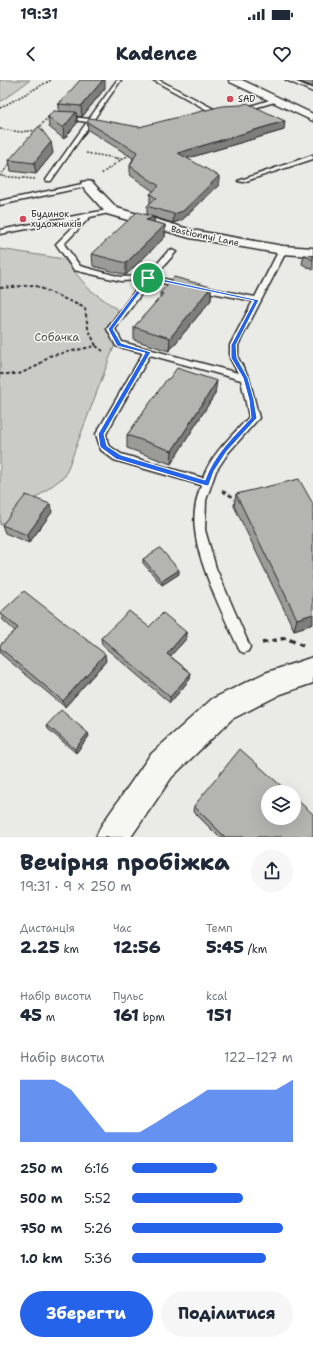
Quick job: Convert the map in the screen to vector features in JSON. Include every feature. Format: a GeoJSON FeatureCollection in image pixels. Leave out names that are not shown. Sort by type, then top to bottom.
{"type":"FeatureCollection","features":[{"type":"Feature","properties":{"kind":"street"},"geometry":{"type":"LineString","coordinates":[[234,80],[313,118]]}},
{"type":"Feature","properties":{"kind":"street","name":"Bastionnyi Lane"},"geometry":{"type":"LineString","coordinates":[[87,185],[112,211],[190,234],[283,250],[313,252]]}},
{"type":"Feature","properties":{"kind":"street"},"geometry":{"type":"LineString","coordinates":[[112,837],[161,766],[222,709],[275,682],[310,659]]}},
{"type":"Feature","properties":{"kind":"lane"},"geometry":{"type":"LineString","coordinates":[[49,180],[119,80]]}},
{"type":"Feature","properties":{"kind":"lane"},"geometry":{"type":"LineString","coordinates":[[155,80],[213,111],[227,112]]}},
{"type":"Feature","properties":{"kind":"lane"},"geometry":{"type":"LineString","coordinates":[[288,80],[313,91]]}},
{"type":"Feature","properties":{"kind":"lane"},"geometry":{"type":"LineString","coordinates":[[234,111],[276,100]]}},
{"type":"Feature","properties":{"kind":"lane"},"geometry":{"type":"LineString","coordinates":[[55,118],[91,121]]}},
{"type":"Feature","properties":{"kind":"lane"},"geometry":{"type":"LineString","coordinates":[[241,181],[313,158]]}},
{"type":"Feature","properties":{"kind":"lane"},"geometry":{"type":"LineString","coordinates":[[0,204],[87,185]]}},
{"type":"Feature","properties":{"kind":"lane"},"geometry":{"type":"LineString","coordinates":[[0,232],[112,211]]}},
{"type":"Feature","properties":{"kind":"lane"},"geometry":{"type":"LineString","coordinates":[[88,215],[60,244],[77,268],[121,279],[148,278],[257,300]]}},
{"type":"Feature","properties":{"kind":"lane"},"geometry":{"type":"LineString","coordinates":[[244,647],[210,568],[200,530],[201,500],[211,470],[225,450],[254,418],[252,400],[246,378],[234,358],[234,345],[283,250]]}},
{"type":"Feature","properties":{"kind":"lane"},"geometry":{"type":"LineString","coordinates":[[172,252],[148,278],[111,329],[119,344],[246,378]]}},
{"type":"Feature","properties":{"kind":"lane"},"geometry":{"type":"LineString","coordinates":[[148,352],[101,434],[104,447],[118,457],[207,483]]}},
{"type":"Feature","properties":{"kind":"path"},"geometry":{"type":"LineString","coordinates":[[0,108],[41,87],[51,80]]}},
{"type":"Feature","properties":{"kind":"path"},"geometry":{"type":"LineString","coordinates":[[56,107],[64,98]]}},
{"type":"Feature","properties":{"kind":"path"},"geometry":{"type":"LineString","coordinates":[[33,134],[52,112]]}},
{"type":"Feature","properties":{"kind":"path"},"geometry":{"type":"LineString","coordinates":[[0,129],[21,132],[37,130]]}},
{"type":"Feature","properties":{"kind":"path"},"geometry":{"type":"LineString","coordinates":[[85,153],[122,159]]}},
{"type":"Feature","properties":{"kind":"path"},"geometry":{"type":"LineString","coordinates":[[101,174],[133,153]]}},
{"type":"Feature","properties":{"kind":"path"},"geometry":{"type":"LineString","coordinates":[[13,160],[0,176],[49,180]]}},
{"type":"Feature","properties":{"kind":"path"},"geometry":{"type":"LineString","coordinates":[[0,288],[34,285],[62,296],[85,308],[88,328],[96,346],[109,355]]}},
{"type":"Feature","properties":{"kind":"path"},"geometry":{"type":"LineString","coordinates":[[0,374],[19,374],[37,366],[49,356],[96,346]]}},
{"type":"Feature","properties":{"kind":"path"},"geometry":{"type":"LineString","coordinates":[[244,647],[286,638],[310,659]]}},
{"type":"Feature","properties":{"kind":"green space"},"geometry":{"type":"Polygon","coordinates":[[[0,80],[30,80],[0,102],[0,80]]]}},
{"type":"Feature","properties":{"kind":"green space","name":"Собачка"},"geometry":{"type":"Polygon","coordinates":[[[0,249],[64,259],[89,289],[118,310],[115,344],[65,476],[0,525],[0,249]]]}},
{"type":"Feature","properties":{"kind":"building"},"geometry":{"type":"Polygon","coordinates":[[[80,80],[103,80],[81,106],[59,104],[80,80]]]}},
{"type":"Feature","properties":{"kind":"building"},"geometry":{"type":"Polygon","coordinates":[[[247,103],[285,121],[178,153],[219,176],[183,211],[174,214],[147,206],[156,198],[150,194],[159,186],[130,166],[137,152],[87,122],[90,118],[139,127],[222,106],[241,105],[247,103]]]}},
{"type":"Feature","properties":{"kind":"building"},"geometry":{"type":"Polygon","coordinates":[[[53,111],[76,112],[63,128],[48,117],[53,111]]]}},
{"type":"Feature","properties":{"kind":"building"},"geometry":{"type":"Polygon","coordinates":[[[39,126],[51,142],[34,163],[9,160],[39,126]]]}},
{"type":"Feature","properties":{"kind":"building"},"geometry":{"type":"Polygon","coordinates":[[[137,212],[154,217],[146,220],[165,225],[126,263],[92,254],[137,212]]]}},
{"type":"Feature","properties":{"kind":"building"},"geometry":{"type":"Polygon","coordinates":[[[304,255],[313,256],[313,260],[304,255]]]}},
{"type":"Feature","properties":{"kind":"building"},"geometry":{"type":"Polygon","coordinates":[[[174,277],[211,287],[170,338],[134,327],[163,294],[160,293],[174,277]]]}},
{"type":"Feature","properties":{"kind":"building"},"geometry":{"type":"Polygon","coordinates":[[[177,368],[217,381],[172,451],[127,435],[167,379],[169,379],[177,368]]]}},
{"type":"Feature","properties":{"kind":"building"},"geometry":{"type":"Polygon","coordinates":[[[299,479],[313,504],[313,614],[297,619],[236,494],[299,479]]]}},
{"type":"Feature","properties":{"kind":"building"},"geometry":{"type":"Polygon","coordinates":[[[26,495],[50,504],[27,535],[2,525],[26,495]]]}},
{"type":"Feature","properties":{"kind":"building"},"geometry":{"type":"Polygon","coordinates":[[[160,548],[179,570],[162,581],[143,559],[160,548]]]}},
{"type":"Feature","properties":{"kind":"building"},"geometry":{"type":"Polygon","coordinates":[[[24,591],[105,654],[63,701],[0,648],[0,645],[18,628],[0,613],[24,591]]]}},
{"type":"Feature","properties":{"kind":"building"},"geometry":{"type":"Polygon","coordinates":[[[129,611],[149,627],[163,613],[186,632],[167,654],[191,673],[170,697],[101,638],[129,611]]]}},
{"type":"Feature","properties":{"kind":"building"},"geometry":{"type":"Polygon","coordinates":[[[61,710],[88,733],[75,749],[47,725],[61,710]]]}},
{"type":"Feature","properties":{"kind":"building"},"geometry":{"type":"Polygon","coordinates":[[[240,749],[280,785],[261,785],[261,825],[301,825],[301,803],[313,814],[313,837],[225,837],[194,806],[240,749]]]}},
{"type":"Feature","properties":{"kind":"place","name":"SAD"},"geometry":{"type":"Point","coordinates":[230,99]}},
{"type":"Feature","properties":{"kind":"place","name":"Будинок художників"},"geometry":{"type":"Point","coordinates":[23,219]}},
{"type":"Feature","properties":{"kind":"route"},"geometry":{"type":"LineString","coordinates":[[148,278],[257,300],[234,345],[234,358],[246,378],[252,400],[254,418],[225,450],[211,470],[207,483],[118,457],[104,447],[101,434],[148,352],[119,344],[111,329],[148,278]]}}]}
